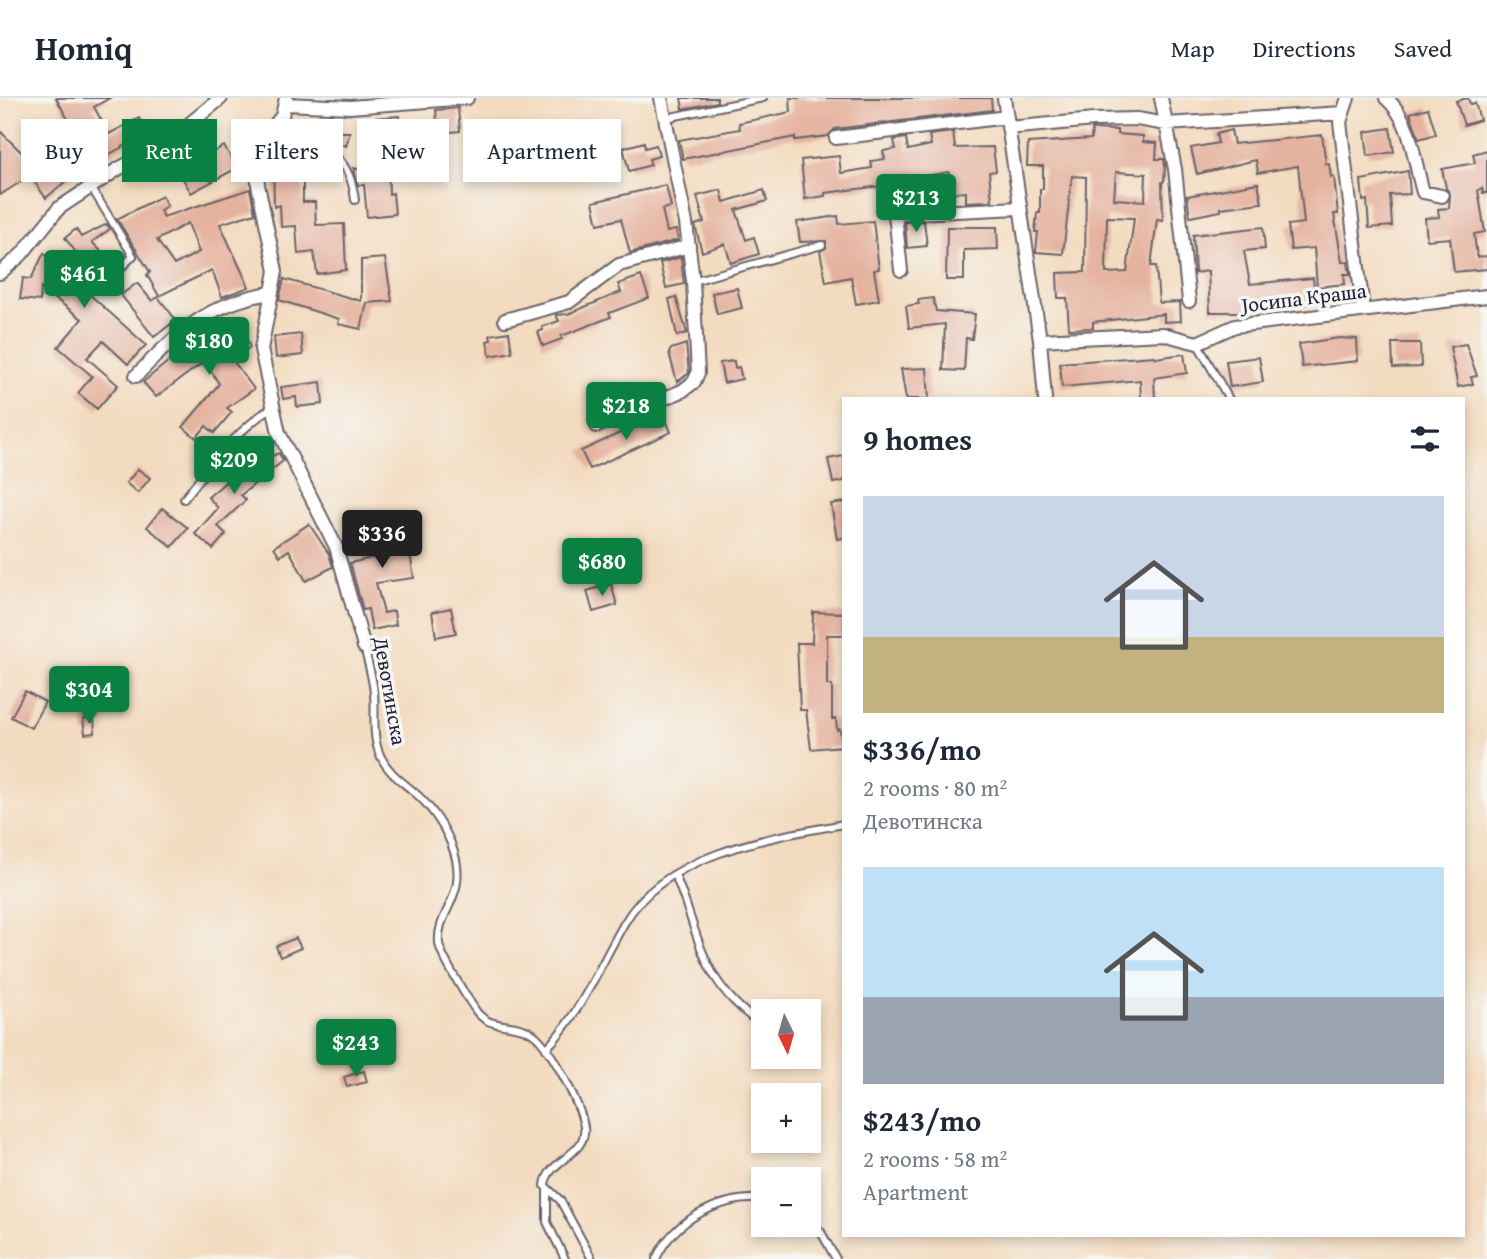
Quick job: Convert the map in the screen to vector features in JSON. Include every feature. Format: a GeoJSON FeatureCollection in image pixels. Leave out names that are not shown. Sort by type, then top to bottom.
{"type":"FeatureCollection","features":[{"type":"Feature","properties":{"kind":"street"},"geometry":{"type":"LineString","coordinates":[[0,274],[21,255],[59,208],[165,144],[221,98]]}},
{"type":"Feature","properties":{"kind":"street"},"geometry":{"type":"LineString","coordinates":[[286,101],[350,107],[467,98]]}},
{"type":"Feature","properties":{"kind":"street"},"geometry":{"type":"LineString","coordinates":[[597,426],[682,391],[694,382],[699,355],[689,246],[661,98]]}},
{"type":"Feature","properties":{"kind":"street"},"geometry":{"type":"LineString","coordinates":[[1004,98],[1040,340],[1045,397]]}},
{"type":"Feature","properties":{"kind":"street"},"geometry":{"type":"LineString","coordinates":[[1161,98],[1175,169],[1189,301]]}},
{"type":"Feature","properties":{"kind":"street"},"geometry":{"type":"LineString","coordinates":[[1348,98],[1340,122],[1363,309]]}},
{"type":"Feature","properties":{"kind":"street"},"geometry":{"type":"LineString","coordinates":[[1385,98],[1395,106],[1412,141],[1423,192],[1442,196]]}},
{"type":"Feature","properties":{"kind":"street","name":"Девотинска"},"geometry":{"type":"LineString","coordinates":[[279,119],[286,101]]}},
{"type":"Feature","properties":{"kind":"street"},"geometry":{"type":"LineString","coordinates":[[836,138],[1007,123],[1137,119],[1166,124],[1343,113]]}},
{"type":"Feature","properties":{"kind":"street","name":"Девотинска"},"geometry":{"type":"LineString","coordinates":[[260,182],[276,271],[261,349],[272,407],[291,463],[336,547],[364,647]]}},
{"type":"Feature","properties":{"kind":"street"},"geometry":{"type":"LineString","coordinates":[[901,270],[895,214],[1019,208]]}},
{"type":"Feature","properties":{"kind":"street"},"geometry":{"type":"LineString","coordinates":[[505,320],[569,302],[619,265],[689,246]]}},
{"type":"Feature","properties":{"kind":"street"},"geometry":{"type":"LineString","coordinates":[[136,376],[187,325],[229,305],[271,293]]}},
{"type":"Feature","properties":{"kind":"street","name":"Јосипа Краша"},"geometry":{"type":"LineString","coordinates":[[1197,343],[1235,326],[1487,296]]}},
{"type":"Feature","properties":{"kind":"street"},"geometry":{"type":"LineString","coordinates":[[1040,340],[1163,334],[1197,343]]}},
{"type":"Feature","properties":{"kind":"lane"},"geometry":{"type":"LineString","coordinates":[[664,119],[763,98]]}},
{"type":"Feature","properties":{"kind":"lane"},"geometry":{"type":"LineString","coordinates":[[343,164],[348,170],[355,200]]}},
{"type":"Feature","properties":{"kind":"lane"},"geometry":{"type":"LineString","coordinates":[[91,187],[133,256],[103,286]]}},
{"type":"Feature","properties":{"kind":"lane"},"geometry":{"type":"LineString","coordinates":[[693,281],[822,246]]}},
{"type":"Feature","properties":{"kind":"lane"},"geometry":{"type":"LineString","coordinates":[[1197,343],[1228,397]]}},
{"type":"Feature","properties":{"kind":"lane"},"geometry":{"type":"LineString","coordinates":[[184,499],[234,437],[249,422],[272,407]]}},
{"type":"Feature","properties":{"kind":"lane","name":"Девотинска"},"geometry":{"type":"LineString","coordinates":[[364,647],[373,681],[376,743],[384,764],[436,817],[449,839],[457,862],[455,895],[439,935],[442,954],[479,1014],[497,1026],[517,1027],[532,1033],[546,1049]]}},
{"type":"Feature","properties":{"kind":"lane"},"geometry":{"type":"LineString","coordinates":[[565,1259],[547,1222],[548,1175],[579,1145],[584,1127],[568,1089],[546,1049],[590,989],[636,905],[653,888],[676,875],[741,846],[842,824]]}},
{"type":"Feature","properties":{"kind":"lane"},"geometry":{"type":"LineString","coordinates":[[676,875],[709,971],[736,1005],[751,1017]]}},
{"type":"Feature","properties":{"kind":"lane"},"geometry":{"type":"LineString","coordinates":[[547,1191],[559,1200],[592,1259]]}},
{"type":"Feature","properties":{"kind":"lane"},"geometry":{"type":"LineString","coordinates":[[656,1259],[670,1237],[696,1216],[732,1201],[751,1200]]}},
{"type":"Feature","properties":{"kind":"lane"},"geometry":{"type":"LineString","coordinates":[[821,1233],[836,1259]]}},
{"type":"Feature","properties":{"kind":"building"},"geometry":{"type":"Polygon","coordinates":[[[56,98],[110,98],[94,107],[101,119],[68,119],[56,98]]]}},
{"type":"Feature","properties":{"kind":"building"},"geometry":{"type":"Polygon","coordinates":[[[681,98],[717,98],[717,102],[683,109],[681,98]]]}},
{"type":"Feature","properties":{"kind":"building"},"geometry":{"type":"Polygon","coordinates":[[[790,98],[991,98],[992,110],[835,129],[828,136],[795,140],[795,137],[683,159],[679,140],[740,129],[739,123],[791,112],[790,98]]]}},
{"type":"Feature","properties":{"kind":"building"},"geometry":{"type":"Polygon","coordinates":[[[1468,98],[1470,104],[1475,103],[1480,120],[1464,125],[1456,101],[1468,98]]]}},
{"type":"Feature","properties":{"kind":"building"},"geometry":{"type":"Polygon","coordinates":[[[458,108],[460,131],[449,132],[449,119],[437,119],[436,110],[458,108]]]}},
{"type":"Feature","properties":{"kind":"building"},"geometry":{"type":"Polygon","coordinates":[[[1428,108],[1436,134],[1419,139],[1410,113],[1428,108]]]}},
{"type":"Feature","properties":{"kind":"building"},"geometry":{"type":"Polygon","coordinates":[[[399,116],[399,119],[374,119],[399,116]]]}},
{"type":"Feature","properties":{"kind":"building"},"geometry":{"type":"Polygon","coordinates":[[[122,127],[122,147],[108,155],[108,132],[122,127]]]}},
{"type":"Feature","properties":{"kind":"building"},"geometry":{"type":"Polygon","coordinates":[[[1390,128],[1394,152],[1368,156],[1365,132],[1390,128]]]}},
{"type":"Feature","properties":{"kind":"building"},"geometry":{"type":"Polygon","coordinates":[[[1092,129],[1117,130],[1117,134],[1143,136],[1143,142],[1157,143],[1156,159],[1164,159],[1165,166],[1162,182],[1163,220],[1157,219],[1151,266],[1156,266],[1159,303],[1180,302],[1181,321],[1164,322],[1164,314],[1093,322],[1093,328],[1069,329],[1067,298],[1058,298],[1057,273],[1085,272],[1086,177],[1072,176],[1063,254],[1036,252],[1038,232],[1035,232],[1037,213],[1040,213],[1040,189],[1043,189],[1043,166],[1027,166],[1028,143],[1091,139],[1092,129]],[[1116,172],[1114,199],[1145,201],[1146,174],[1116,172]],[[1107,217],[1106,273],[1127,272],[1134,218],[1107,217]]]}},
{"type":"Feature","properties":{"kind":"building"},"geometry":{"type":"Polygon","coordinates":[[[1231,130],[1234,144],[1322,135],[1326,164],[1329,164],[1331,177],[1334,177],[1338,214],[1334,214],[1342,262],[1348,262],[1350,274],[1344,274],[1345,284],[1317,287],[1314,248],[1291,250],[1288,225],[1304,223],[1298,166],[1258,173],[1256,160],[1197,174],[1191,148],[1218,143],[1216,134],[1231,130]]]}},
{"type":"Feature","properties":{"kind":"building"},"geometry":{"type":"Polygon","coordinates":[[[0,131],[21,152],[21,182],[0,195],[0,131]]]}},
{"type":"Feature","properties":{"kind":"building"},"geometry":{"type":"Polygon","coordinates":[[[343,132],[350,132],[346,146],[343,145],[343,132]]]}},
{"type":"Feature","properties":{"kind":"building"},"geometry":{"type":"Polygon","coordinates":[[[953,132],[955,148],[993,147],[996,171],[989,172],[992,201],[966,202],[966,192],[950,193],[949,172],[913,178],[927,204],[893,206],[889,185],[825,193],[825,196],[805,199],[801,160],[839,156],[841,173],[872,168],[871,161],[885,159],[883,151],[896,149],[894,140],[906,138],[908,150],[931,145],[929,135],[953,132]]]}},
{"type":"Feature","properties":{"kind":"building"},"geometry":{"type":"Polygon","coordinates":[[[644,142],[645,148],[656,145],[659,156],[649,159],[651,165],[629,171],[623,148],[644,142]]]}},
{"type":"Feature","properties":{"kind":"building"},"geometry":{"type":"Polygon","coordinates":[[[224,146],[231,158],[231,171],[217,179],[217,150],[224,146]]]}},
{"type":"Feature","properties":{"kind":"building"},"geometry":{"type":"Polygon","coordinates":[[[1487,150],[1487,193],[1483,193],[1482,188],[1478,190],[1485,232],[1474,234],[1477,257],[1487,256],[1487,269],[1454,272],[1450,238],[1427,240],[1425,218],[1439,217],[1438,209],[1449,208],[1450,194],[1442,169],[1475,163],[1473,154],[1487,150]]]}},
{"type":"Feature","properties":{"kind":"building"},"geometry":{"type":"Polygon","coordinates":[[[1408,171],[1410,194],[1390,195],[1392,226],[1369,228],[1367,200],[1363,201],[1361,180],[1408,171]]]}},
{"type":"Feature","properties":{"kind":"building"},"geometry":{"type":"Polygon","coordinates":[[[34,182],[65,182],[46,198],[34,182]]]}},
{"type":"Feature","properties":{"kind":"building"},"geometry":{"type":"Polygon","coordinates":[[[185,182],[211,182],[191,193],[185,182]]]}},
{"type":"Feature","properties":{"kind":"building"},"geometry":{"type":"Polygon","coordinates":[[[274,182],[303,182],[303,202],[315,202],[316,225],[344,224],[346,270],[317,274],[314,252],[298,254],[296,226],[281,227],[280,205],[274,207],[274,182]]]}},
{"type":"Feature","properties":{"kind":"building"},"geometry":{"type":"Polygon","coordinates":[[[357,182],[389,182],[389,194],[393,193],[395,214],[367,217],[364,185],[358,185],[357,182]]]}},
{"type":"Feature","properties":{"kind":"building"},"geometry":{"type":"Polygon","coordinates":[[[1258,183],[1262,203],[1221,208],[1221,211],[1190,217],[1187,196],[1258,183]]]}},
{"type":"Feature","properties":{"kind":"building"},"geometry":{"type":"Polygon","coordinates":[[[666,185],[671,207],[662,209],[667,232],[676,230],[678,240],[630,253],[621,219],[598,224],[593,202],[666,185]]]}},
{"type":"Feature","properties":{"kind":"building"},"geometry":{"type":"Polygon","coordinates":[[[250,189],[255,213],[220,224],[249,287],[222,297],[212,270],[159,296],[147,275],[150,272],[117,219],[162,196],[167,206],[160,210],[163,217],[250,189]],[[188,223],[157,240],[174,265],[199,252],[188,223]]]}},
{"type":"Feature","properties":{"kind":"building"},"geometry":{"type":"Polygon","coordinates":[[[721,190],[724,202],[764,190],[767,201],[736,210],[746,240],[754,237],[759,254],[731,263],[725,244],[702,252],[695,225],[704,222],[697,196],[721,190]]]}},
{"type":"Feature","properties":{"kind":"building"},"geometry":{"type":"Polygon","coordinates":[[[838,216],[839,224],[873,221],[879,269],[874,270],[879,300],[856,304],[851,277],[826,282],[820,251],[826,248],[826,241],[800,242],[797,222],[838,216]]]}},
{"type":"Feature","properties":{"kind":"building"},"geometry":{"type":"Polygon","coordinates":[[[924,221],[927,246],[907,248],[905,222],[924,221]]]}},
{"type":"Feature","properties":{"kind":"building"},"geometry":{"type":"Polygon","coordinates":[[[107,224],[110,229],[92,242],[115,266],[88,293],[146,345],[128,364],[103,341],[87,358],[118,385],[97,409],[78,393],[92,376],[58,347],[82,319],[41,288],[40,301],[20,299],[23,278],[31,279],[44,253],[50,259],[53,252],[88,268],[65,238],[76,229],[81,237],[107,224]]]}},
{"type":"Feature","properties":{"kind":"building"},"geometry":{"type":"Polygon","coordinates":[[[947,227],[997,227],[998,249],[964,250],[964,280],[946,280],[947,227]]]}},
{"type":"Feature","properties":{"kind":"building"},"geometry":{"type":"Polygon","coordinates":[[[1263,227],[1265,249],[1244,251],[1250,284],[1313,278],[1316,303],[1254,312],[1210,312],[1208,271],[1195,273],[1193,235],[1263,227]]]}},
{"type":"Feature","properties":{"kind":"building"},"geometry":{"type":"Polygon","coordinates":[[[681,257],[684,284],[666,288],[660,263],[681,257]]]}},
{"type":"Feature","properties":{"kind":"building"},"geometry":{"type":"Polygon","coordinates":[[[385,258],[392,301],[367,303],[361,329],[338,324],[339,319],[279,300],[284,279],[361,301],[361,260],[385,258]]]}},
{"type":"Feature","properties":{"kind":"building"},"geometry":{"type":"Polygon","coordinates":[[[641,276],[649,298],[609,313],[611,317],[561,336],[562,339],[543,346],[538,332],[543,330],[542,327],[559,321],[556,315],[568,314],[621,292],[618,284],[641,276]]]}},
{"type":"Feature","properties":{"kind":"building"},"geometry":{"type":"Polygon","coordinates":[[[137,283],[152,301],[158,297],[176,320],[154,337],[121,295],[137,283]]]}},
{"type":"Feature","properties":{"kind":"building"},"geometry":{"type":"Polygon","coordinates":[[[737,288],[742,308],[717,314],[712,293],[737,288]]]}},
{"type":"Feature","properties":{"kind":"building"},"geometry":{"type":"Polygon","coordinates":[[[676,297],[687,333],[677,336],[669,299],[676,297]]]}},
{"type":"Feature","properties":{"kind":"building"},"geometry":{"type":"Polygon","coordinates":[[[933,298],[936,311],[975,314],[972,339],[966,338],[964,371],[943,370],[945,324],[909,328],[906,306],[919,304],[918,300],[933,298]]]}},
{"type":"Feature","properties":{"kind":"building"},"geometry":{"type":"Polygon","coordinates":[[[242,325],[250,348],[229,355],[254,389],[227,408],[232,412],[214,433],[206,426],[196,438],[183,427],[219,384],[205,361],[156,397],[143,382],[204,338],[242,325]]]}},
{"type":"Feature","properties":{"kind":"building"},"geometry":{"type":"Polygon","coordinates":[[[509,332],[512,352],[490,356],[487,341],[491,340],[490,335],[509,332]]]}},
{"type":"Feature","properties":{"kind":"building"},"geometry":{"type":"Polygon","coordinates":[[[301,334],[303,355],[276,358],[274,337],[301,334]]]}},
{"type":"Feature","properties":{"kind":"building"},"geometry":{"type":"Polygon","coordinates":[[[1339,338],[1357,339],[1358,361],[1302,367],[1299,344],[1339,338]]]}},
{"type":"Feature","properties":{"kind":"building"},"geometry":{"type":"Polygon","coordinates":[[[1392,343],[1420,343],[1421,367],[1393,368],[1392,343]]]}},
{"type":"Feature","properties":{"kind":"building"},"geometry":{"type":"Polygon","coordinates":[[[686,344],[689,373],[677,382],[669,353],[671,349],[686,344]]]}},
{"type":"Feature","properties":{"kind":"building"},"geometry":{"type":"Polygon","coordinates":[[[1466,344],[1477,376],[1471,377],[1473,384],[1458,387],[1450,347],[1466,344]]]}},
{"type":"Feature","properties":{"kind":"building"},"geometry":{"type":"Polygon","coordinates":[[[1184,354],[1187,373],[1154,378],[1155,397],[1141,397],[1140,380],[1062,387],[1060,363],[1184,354]]]}},
{"type":"Feature","properties":{"kind":"building"},"geometry":{"type":"Polygon","coordinates":[[[1259,357],[1263,382],[1230,387],[1226,361],[1259,357]]]}},
{"type":"Feature","properties":{"kind":"building"},"geometry":{"type":"Polygon","coordinates":[[[734,361],[735,368],[739,367],[742,379],[724,383],[720,363],[734,361]]]}},
{"type":"Feature","properties":{"kind":"building"},"geometry":{"type":"Polygon","coordinates":[[[927,368],[929,397],[906,397],[901,369],[927,368]]]}},
{"type":"Feature","properties":{"kind":"building"},"geometry":{"type":"Polygon","coordinates":[[[321,382],[323,404],[297,407],[296,397],[283,399],[281,387],[321,382]]]}},
{"type":"Feature","properties":{"kind":"building"},"geometry":{"type":"Polygon","coordinates":[[[659,415],[663,422],[666,420],[671,432],[590,469],[581,451],[659,415]]]}},
{"type":"Feature","properties":{"kind":"building"},"geometry":{"type":"Polygon","coordinates":[[[279,453],[283,461],[241,495],[246,500],[218,526],[226,534],[213,549],[195,534],[218,508],[208,497],[256,456],[260,461],[279,453]]]}},
{"type":"Feature","properties":{"kind":"building"},"geometry":{"type":"Polygon","coordinates":[[[842,456],[842,481],[833,483],[828,459],[842,456]]]}},
{"type":"Feature","properties":{"kind":"building"},"geometry":{"type":"Polygon","coordinates":[[[138,469],[150,478],[138,493],[126,483],[138,469]]]}},
{"type":"Feature","properties":{"kind":"building"},"geometry":{"type":"Polygon","coordinates":[[[842,502],[842,538],[837,539],[831,504],[842,502]]]}},
{"type":"Feature","properties":{"kind":"building"},"geometry":{"type":"Polygon","coordinates":[[[162,508],[188,528],[172,547],[147,527],[162,508]]]}},
{"type":"Feature","properties":{"kind":"building"},"geometry":{"type":"Polygon","coordinates":[[[376,513],[392,513],[392,526],[402,526],[402,554],[410,553],[414,578],[376,583],[384,613],[394,611],[396,625],[372,630],[368,609],[363,610],[350,563],[376,557],[376,513]]]}},
{"type":"Feature","properties":{"kind":"building"},"geometry":{"type":"Polygon","coordinates":[[[309,524],[329,554],[333,567],[306,581],[289,550],[280,556],[274,547],[309,524]]]}},
{"type":"Feature","properties":{"kind":"building"},"geometry":{"type":"Polygon","coordinates":[[[611,584],[617,605],[593,612],[587,591],[611,584]]]}},
{"type":"Feature","properties":{"kind":"building"},"geometry":{"type":"Polygon","coordinates":[[[451,608],[456,633],[436,637],[432,612],[451,608]]]}},
{"type":"Feature","properties":{"kind":"building"},"geometry":{"type":"Polygon","coordinates":[[[813,612],[842,613],[842,635],[827,635],[827,685],[832,685],[832,719],[836,719],[837,730],[840,729],[842,746],[811,749],[806,710],[800,710],[797,643],[812,643],[813,612]]]}},
{"type":"Feature","properties":{"kind":"building"},"geometry":{"type":"Polygon","coordinates":[[[25,691],[45,702],[31,728],[11,717],[25,691]]]}},
{"type":"Feature","properties":{"kind":"building"},"geometry":{"type":"Polygon","coordinates":[[[94,718],[95,733],[85,734],[83,719],[94,718]]]}},
{"type":"Feature","properties":{"kind":"building"},"geometry":{"type":"Polygon","coordinates":[[[296,938],[301,948],[280,957],[276,946],[296,938]]]}},
{"type":"Feature","properties":{"kind":"building"},"geometry":{"type":"Polygon","coordinates":[[[364,1071],[367,1082],[347,1087],[344,1077],[364,1071]]]}}]}
